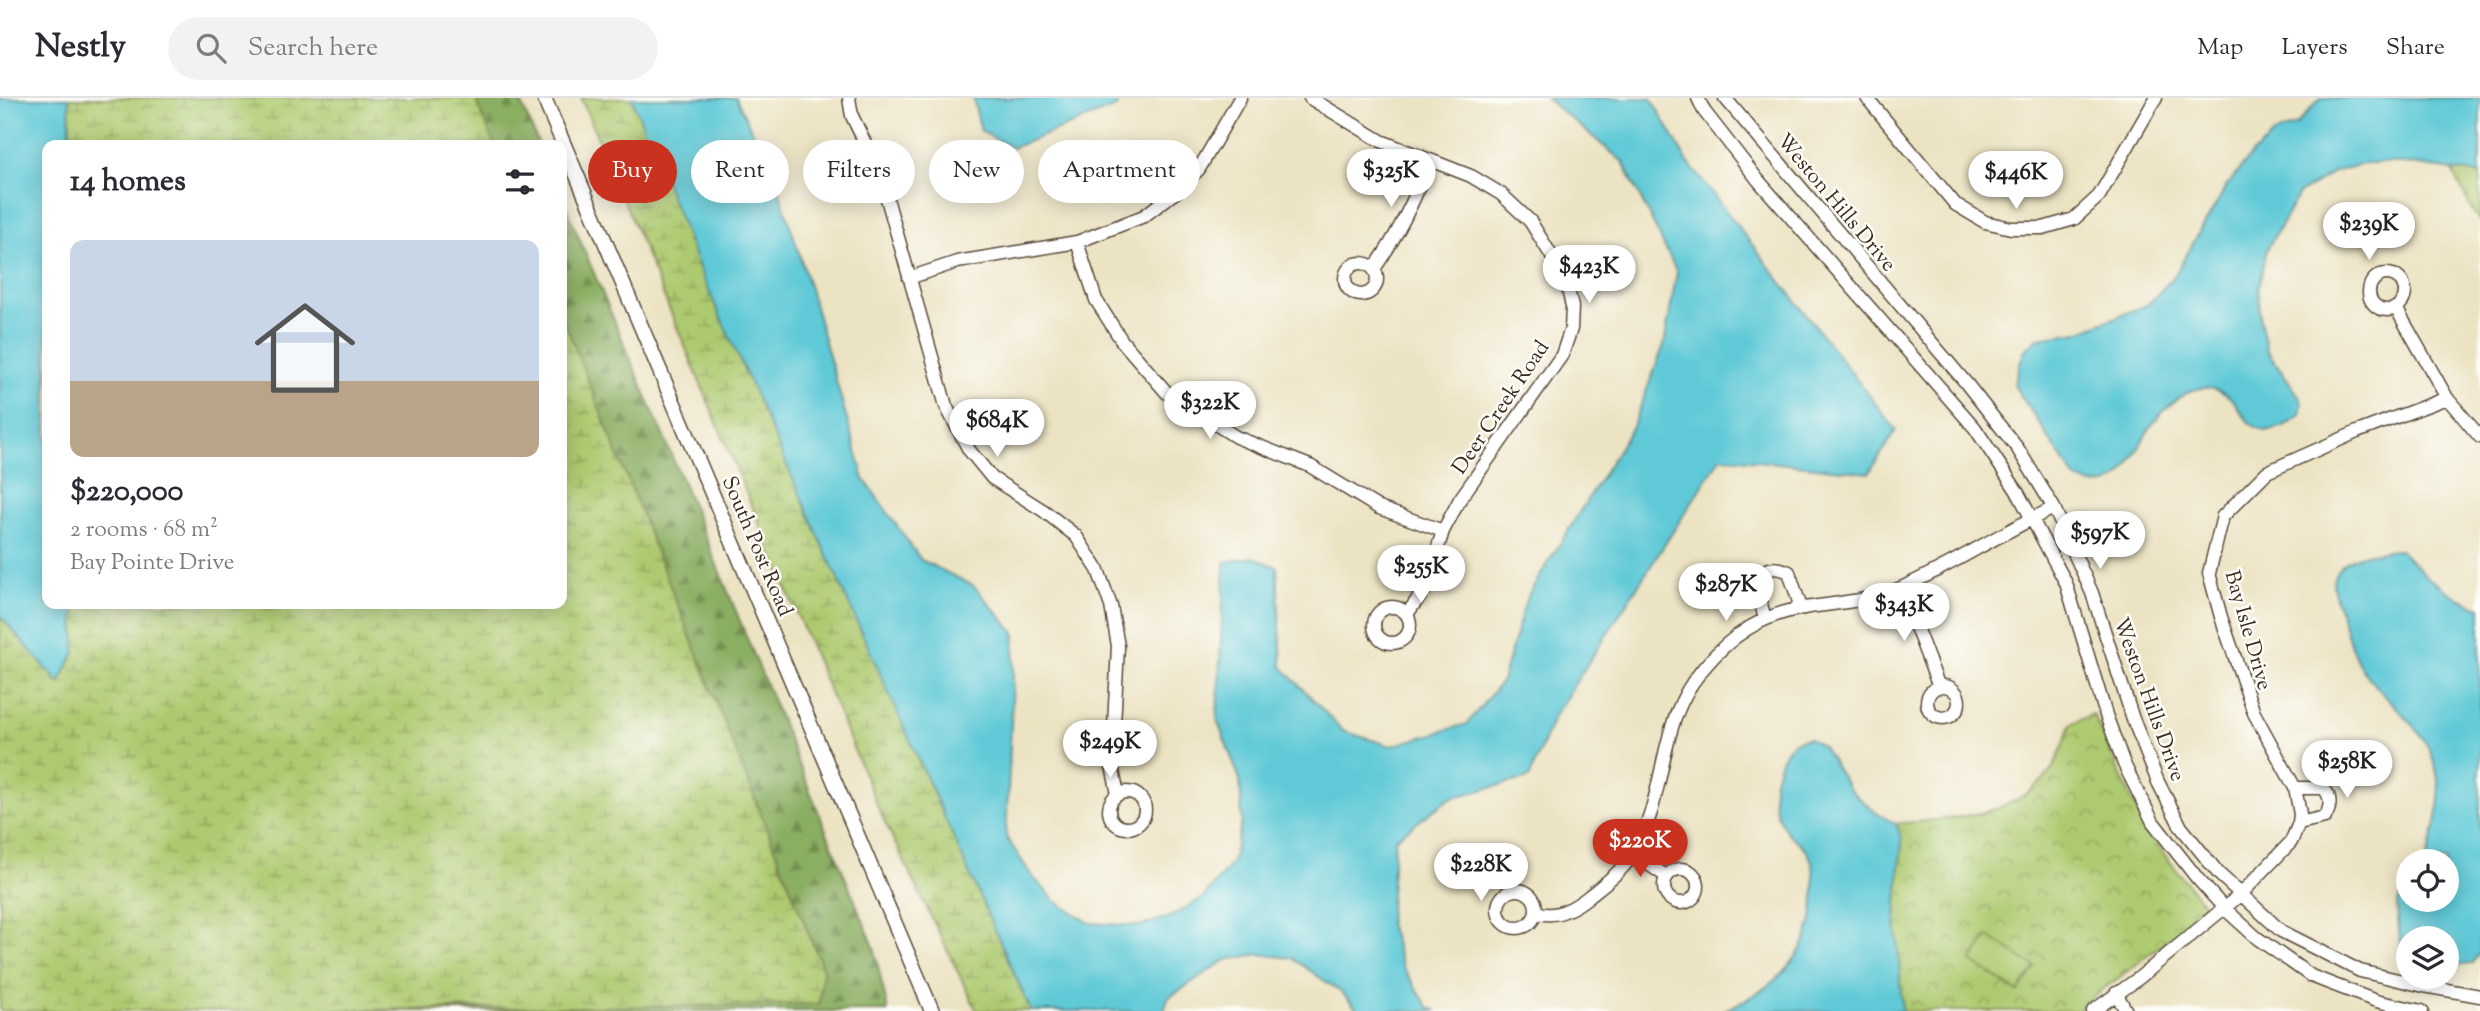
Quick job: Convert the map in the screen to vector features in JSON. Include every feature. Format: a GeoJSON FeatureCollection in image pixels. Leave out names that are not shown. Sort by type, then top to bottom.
{"type":"FeatureCollection","features":[{"type":"Feature","properties":{"kind":"street","name":"South Post Road"},"geometry":{"type":"LineString","coordinates":[[544,98],[562,140]]}},
{"type":"Feature","properties":{"kind":"street"},"geometry":{"type":"LineString","coordinates":[[849,98],[852,116],[880,174],[946,406],[969,450],[992,478],[1044,510],[1076,536],[1098,570],[1111,606],[1118,646],[1112,766],[1118,794]]}},
{"type":"Feature","properties":{"kind":"street"},"geometry":{"type":"LineString","coordinates":[[909,278],[957,262],[1077,242],[1144,216],[1177,191],[1199,169],[1241,98]]}},
{"type":"Feature","properties":{"kind":"street","name":"Deer Creek Road"},"geometry":{"type":"LineString","coordinates":[[1310,98],[1381,141],[1471,176],[1501,194],[1530,221],[1566,279],[1572,307],[1571,329],[1562,355],[1460,499],[1443,531],[1425,589],[1407,614]]}},
{"type":"Feature","properties":{"kind":"street","name":"Weston Hills Drive"},"geometry":{"type":"LineString","coordinates":[[1698,98],[1704,111],[1758,180],[1975,428],[2017,491],[2066,583],[2106,715],[2124,764],[2153,822],[2224,908],[2257,938],[2311,976],[2376,1001],[2422,1011]]}},
{"type":"Feature","properties":{"kind":"street","name":"Weston Hills Drive"},"geometry":{"type":"LineString","coordinates":[[1725,98],[1966,383],[2018,449],[2054,508],[2092,593],[2133,719],[2158,782],[2182,827],[2218,874],[2281,931],[2360,971],[2480,996]]}},
{"type":"Feature","properties":{"kind":"street"},"geometry":{"type":"LineString","coordinates":[[1867,98],[1955,204],[1985,222],[2011,228],[2043,228],[2074,219],[2099,196],[2156,98]]}},
{"type":"Feature","properties":{"kind":"street","name":"South Post Road"},"geometry":{"type":"LineString","coordinates":[[567,152],[932,1011]]}},
{"type":"Feature","properties":{"kind":"street"},"geometry":{"type":"LineString","coordinates":[[1374,269],[1393,243],[1430,162]]}},
{"type":"Feature","properties":{"kind":"street"},"geometry":{"type":"LineString","coordinates":[[1077,242],[1096,300],[1122,341],[1168,394],[1236,437],[1310,466],[1379,508],[1443,531]]}},
{"type":"Feature","properties":{"kind":"street"},"geometry":{"type":"LineString","coordinates":[[2396,308],[2447,398],[2480,437]]}},
{"type":"Feature","properties":{"kind":"street","name":"Bay Isle Drive"},"geometry":{"type":"LineString","coordinates":[[2299,823],[2295,788],[2254,713],[2221,618],[2209,573],[2223,516],[2267,472],[2357,432],[2447,398]]}},
{"type":"Feature","properties":{"kind":"street"},"geometry":{"type":"LineString","coordinates":[[1536,912],[1547,917],[1576,907],[1633,854],[1650,818],[1671,726],[1692,684],[1719,649],[1752,624],[1765,619],[1801,608],[1853,602],[1901,588],[2054,508]]}},
{"type":"Feature","properties":{"kind":"street"},"geometry":{"type":"LineString","coordinates":[[1765,619],[1757,592],[1758,583],[1760,575],[1772,568],[1789,572],[1801,608]]}},
{"type":"Feature","properties":{"kind":"street"},"geometry":{"type":"LineString","coordinates":[[1901,588],[1938,687]]}},
{"type":"Feature","properties":{"kind":"street"},"geometry":{"type":"LineString","coordinates":[[2093,1011],[2240,895],[2291,842],[2299,823],[2325,817],[2330,803],[2328,792],[2323,788],[2295,788]]}},
{"type":"Feature","properties":{"kind":"street"},"geometry":{"type":"LineString","coordinates":[[1633,854],[1666,876]]}},
{"type":"Feature","properties":{"kind":"street"},"geometry":{"type":"LineString","coordinates":[[2116,993],[2126,1011]]}},
{"type":"Feature","properties":{"kind":"green space"},"geometry":{"type":"Polygon","coordinates":[[[69,98],[475,98],[492,140],[70,140],[69,98]]]}},
{"type":"Feature","properties":{"kind":"green space"},"geometry":{"type":"Polygon","coordinates":[[[475,98],[519,98],[537,140],[492,140],[475,98]]]}},
{"type":"Feature","properties":{"kind":"green space"},"geometry":{"type":"Polygon","coordinates":[[[581,98],[632,98],[650,140],[599,140],[581,98]]]}},
{"type":"Feature","properties":{"kind":"green space"},"geometry":{"type":"Polygon","coordinates":[[[2451,167],[2480,171],[2480,222],[2471,208],[2451,167]]]}},
{"type":"Feature","properties":{"kind":"green space"},"geometry":{"type":"Polygon","coordinates":[[[677,201],[1031,1011],[977,1011],[880,812],[625,203],[677,201]]]}},
{"type":"Feature","properties":{"kind":"green space"},"geometry":{"type":"Polygon","coordinates":[[[567,210],[684,485],[874,947],[888,1011],[285,1011],[819,1004],[823,970],[567,328],[567,210]]]}},
{"type":"Feature","properties":{"kind":"green space"},"geometry":{"type":"Polygon","coordinates":[[[567,328],[823,970],[819,1004],[285,1011],[0,1011],[0,616],[59,683],[75,652],[74,609],[567,609],[567,328]]]}},
{"type":"Feature","properties":{"kind":"green space"},"geometry":{"type":"Polygon","coordinates":[[[2093,714],[2146,831],[2208,910],[2085,1003],[2079,1011],[1902,1011],[1896,918],[1902,840],[1896,824],[1979,813],[2018,799],[2035,787],[2054,767],[2072,723],[2093,714]]]}},
{"type":"Feature","properties":{"kind":"green space"},"geometry":{"type":"Polygon","coordinates":[[[1989,936],[2035,967],[2018,992],[1971,961],[1989,936]]]}},
{"type":"Feature","properties":{"kind":"water"},"geometry":{"type":"Polygon","coordinates":[[[0,98],[69,98],[70,140],[42,140],[42,609],[74,609],[75,652],[59,683],[0,616],[0,98]]]}},
{"type":"Feature","properties":{"kind":"water"},"geometry":{"type":"Polygon","coordinates":[[[632,98],[736,98],[756,140],[691,140],[691,203],[783,203],[864,479],[921,560],[974,586],[1015,633],[1006,837],[1032,876],[1055,901],[1090,923],[1140,926],[1172,916],[1204,897],[1232,863],[1242,821],[1240,780],[1217,719],[1225,562],[1253,557],[1277,567],[1282,667],[1343,731],[1391,746],[1467,724],[1502,681],[1527,597],[1633,426],[1664,345],[1677,272],[1623,162],[1546,98],[1651,98],[1687,161],[1896,430],[1869,473],[1721,457],[1554,716],[1529,778],[1450,798],[1395,839],[1389,923],[1402,966],[1428,1007],[1437,1011],[1359,1011],[1342,993],[1292,958],[1259,954],[1226,960],[1168,998],[1164,1011],[1031,1011],[704,280],[674,203],[677,203],[677,140],[649,140],[632,98]]]}},
{"type":"Feature","properties":{"kind":"water"},"geometry":{"type":"Polygon","coordinates":[[[973,98],[1120,98],[1116,107],[1024,143],[1024,140],[997,140],[981,131],[973,98]]]}},
{"type":"Feature","properties":{"kind":"water"},"geometry":{"type":"Polygon","coordinates":[[[2321,98],[2480,98],[2480,174],[2405,163],[2366,163],[2334,172],[2299,194],[2266,251],[2259,287],[2260,320],[2267,350],[2297,393],[2302,403],[2300,415],[2284,426],[2266,431],[2251,424],[2233,400],[2223,393],[2206,388],[2196,389],[2177,399],[2161,414],[2128,466],[2113,481],[2090,484],[2075,478],[2014,385],[2024,351],[2038,338],[2078,332],[2147,305],[2173,278],[2226,187],[2253,153],[2276,133],[2296,125],[2321,98]]]}},
{"type":"Feature","properties":{"kind":"water"},"geometry":{"type":"Polygon","coordinates":[[[2400,550],[2428,578],[2460,599],[2480,607],[2480,953],[2472,963],[2459,965],[2459,926],[2399,926],[2398,912],[2459,912],[2459,849],[2429,849],[2439,800],[2434,762],[2421,735],[2372,683],[2359,665],[2334,589],[2336,572],[2343,564],[2360,555],[2400,550]]]}},
{"type":"Feature","properties":{"kind":"water"},"geometry":{"type":"Polygon","coordinates":[[[1808,738],[1823,747],[1850,790],[1878,814],[1896,824],[1902,839],[1896,918],[1902,1011],[1722,1011],[1759,992],[1775,980],[1789,967],[1808,934],[1813,914],[1812,864],[1807,851],[1781,823],[1773,797],[1778,770],[1786,751],[1793,743],[1808,738]]]}}]}
